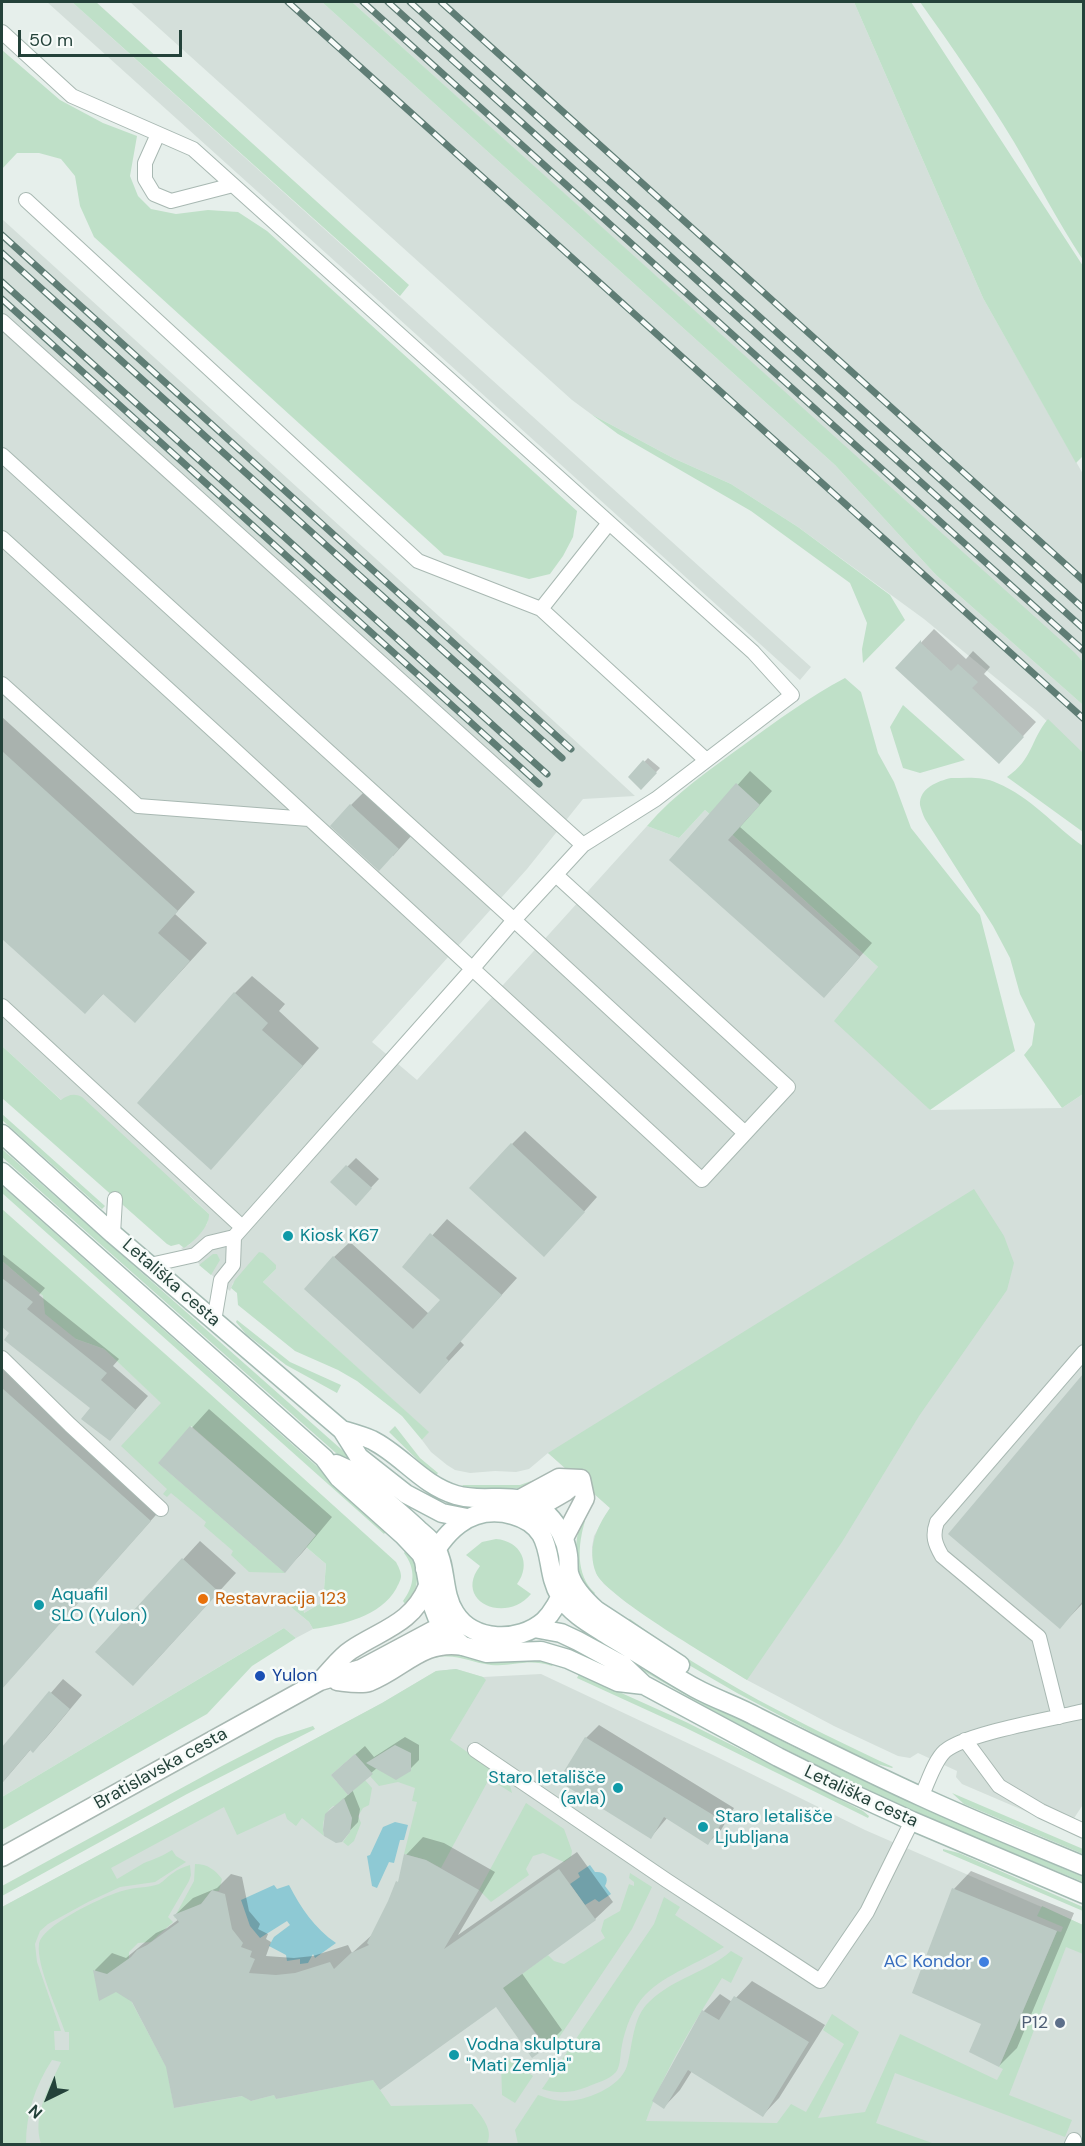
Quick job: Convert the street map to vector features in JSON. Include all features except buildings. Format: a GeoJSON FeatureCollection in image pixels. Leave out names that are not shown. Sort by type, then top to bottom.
{"type":"FeatureCollection","features":[{"type":"Feature","properties":{"kind":"main road","name":"Letališka cesta"},"geometry":{"type":"LineString","coordinates":[[2,1134],[113,1234],[342,1430],[359,1457],[406,1494],[442,1513],[467,1518],[494,1513],[512,1514],[530,1523],[543,1537],[549,1552],[556,1588],[561,1597],[588,1623],[697,1689],[921,1797],[1083,1866]]}},
{"type":"Feature","properties":{"kind":"main road","name":"Letališka cesta"},"geometry":{"type":"LineString","coordinates":[[2,1172],[324,1458],[339,1478],[415,1546],[421,1554],[434,1609],[444,1627],[463,1646],[487,1653],[533,1650],[554,1654],[618,1682],[644,1685]]}},
{"type":"Feature","properties":{"kind":"main road","name":"Letališka cesta"},"geometry":{"type":"LineString","coordinates":[[342,1430],[373,1441],[445,1491],[471,1497],[510,1497],[530,1503],[548,1515],[564,1538],[569,1573],[575,1587],[596,1610],[697,1675],[753,1715]]}},
{"type":"Feature","properties":{"kind":"main road","name":"Letališka cesta"},"geometry":{"type":"LineString","coordinates":[[324,1458],[347,1469],[414,1525],[436,1548],[442,1565],[448,1599],[457,1617],[473,1631],[492,1636],[509,1636],[534,1628],[549,1615],[561,1597],[569,1573]]}},
{"type":"Feature","properties":{"kind":"main road"},"geometry":{"type":"LineString","coordinates":[[520,1517],[530,1503],[565,1492],[581,1479],[585,1498],[564,1538]]}},
{"type":"Feature","properties":{"kind":"main road"},"geometry":{"type":"LineString","coordinates":[[427,1577],[436,1548],[454,1527],[467,1518]]}},
{"type":"Feature","properties":{"kind":"main road","name":"Bratislavska cesta"},"geometry":{"type":"LineString","coordinates":[[320,1681],[350,1651],[410,1614],[424,1596],[427,1577]]}},
{"type":"Feature","properties":{"kind":"main road","name":"Bratislavska cesta"},"geometry":{"type":"LineString","coordinates":[[2,1857],[320,1681],[361,1670],[414,1639],[444,1627],[466,1626]]}},
{"type":"Feature","properties":{"kind":"main road","name":"Letališka cesta"},"geometry":{"type":"LineString","coordinates":[[534,1628],[561,1633],[579,1641],[624,1666],[644,1685],[778,1757],[912,1821],[1083,1894]]}},
{"type":"Feature","properties":{"kind":"main road"},"geometry":{"type":"LineString","coordinates":[[320,1681],[368,1683],[421,1652],[446,1645],[463,1646]]}},
{"type":"Feature","properties":{"kind":"lane"},"geometry":{"type":"LineString","coordinates":[[2,32],[72,96],[193,149],[753,652],[792,695],[705,759],[656,799],[583,845],[238,1232],[209,1243],[195,1255],[150,1265]]}},
{"type":"Feature","properties":{"kind":"lane"},"geometry":{"type":"LineString","coordinates":[[158,134],[144,163],[145,178],[154,194],[171,201],[232,185]]}},
{"type":"Feature","properties":{"kind":"lane"},"geometry":{"type":"LineString","coordinates":[[26,200],[418,561],[541,609],[705,759]]}},
{"type":"Feature","properties":{"kind":"lane"},"geometry":{"type":"LineString","coordinates":[[2,321],[583,845]]}},
{"type":"Feature","properties":{"kind":"lane"},"geometry":{"type":"LineString","coordinates":[[2,455],[746,1133]]}},
{"type":"Feature","properties":{"kind":"lane"},"geometry":{"type":"LineString","coordinates":[[541,609],[609,523]]}},
{"type":"Feature","properties":{"kind":"lane"},"geometry":{"type":"LineString","coordinates":[[2,538],[702,1180],[788,1087],[556,875]]}},
{"type":"Feature","properties":{"kind":"lane"},"geometry":{"type":"LineString","coordinates":[[2,684],[138,806],[309,819]]}},
{"type":"Feature","properties":{"kind":"lane"},"geometry":{"type":"LineString","coordinates":[[2,1006],[238,1232]]}},
{"type":"Feature","properties":{"kind":"lane"},"geometry":{"type":"LineString","coordinates":[[113,1234],[115,1199]]}},
{"type":"Feature","properties":{"kind":"lane"},"geometry":{"type":"LineString","coordinates":[[214,1321],[221,1280],[233,1265],[238,1232]]}},
{"type":"Feature","properties":{"kind":"lane"},"geometry":{"type":"LineString","coordinates":[[1059,1717],[1039,1637],[942,1556],[935,1544],[934,1530],[937,1522],[1083,1352]]}},
{"type":"Feature","properties":{"kind":"lane"},"geometry":{"type":"LineString","coordinates":[[2,1358],[161,1509]]}},
{"type":"Feature","properties":{"kind":"lane"},"geometry":{"type":"LineString","coordinates":[[921,1797],[943,1753],[965,1740],[1083,1711]]}},
{"type":"Feature","properties":{"kind":"lane"},"geometry":{"type":"LineString","coordinates":[[965,1740],[999,1786],[1041,1811],[1083,1831]]}},
{"type":"Feature","properties":{"kind":"lane"},"geometry":{"type":"LineString","coordinates":[[475,1750],[820,1981],[867,1912],[912,1821]]}},
{"type":"Feature","properties":{"kind":"shaded area"},"geometry":{"type":"Polygon","coordinates":[[[47,2],[72,2],[811,667],[800,680],[47,2]]]}},
{"type":"Feature","properties":{"kind":"shaded area"},"geometry":{"type":"Polygon","coordinates":[[[130,2],[322,2],[835,465],[936,575],[1083,705],[1083,755],[1036,711],[924,619],[798,527],[731,484],[673,458],[591,414],[572,400],[130,2]]]}},
{"type":"Feature","properties":{"kind":"shaded area"},"geometry":{"type":"Polygon","coordinates":[[[352,2],[854,2],[983,298],[1083,474],[1083,662],[352,2]]]}},
{"type":"Feature","properties":{"kind":"shaded area"},"geometry":{"type":"Polygon","coordinates":[[[2,219],[635,796],[583,799],[527,869],[372,1042],[417,1080],[647,826],[679,838],[705,810],[878,967],[924,1103],[930,1110],[1062,1108],[1083,1094],[1084,1803],[1067,1829],[962,1784],[956,1777],[957,1771],[918,1753],[910,1758],[898,1756],[834,1726],[747,1680],[627,1603],[604,1584],[597,1575],[593,1561],[594,1536],[610,1508],[548,1453],[529,1469],[516,1472],[470,1473],[455,1470],[447,1465],[431,1452],[422,1440],[428,1432],[263,1282],[276,1269],[233,1283],[230,1291],[181,1248],[189,1245],[207,1224],[209,1214],[190,1196],[179,1207],[2,1046],[2,219]]]}},
{"type":"Feature","properties":{"kind":"shaded area"},"geometry":{"type":"Polygon","coordinates":[[[2,1261],[43,1296],[76,1339],[104,1349],[162,1403],[316,1535],[306,1547],[326,1564],[323,1602],[304,1613],[301,1591],[287,1604],[309,1622],[313,1629],[296,1638],[284,1628],[2,1797],[2,1261]]]}},
{"type":"Feature","properties":{"kind":"shaded area"},"geometry":{"type":"Polygon","coordinates":[[[456,1669],[483,1677],[541,1674],[865,1830],[1083,1925],[1083,2144],[2,2144],[2,1907],[382,1703],[436,1671],[456,1669]]]}},
{"type":"Feature","properties":{"kind":"green space"},"geometry":{"type":"Polygon","coordinates":[[[72,2],[96,2],[409,285],[400,296],[72,2]]]}},
{"type":"Feature","properties":{"kind":"green space"},"geometry":{"type":"Polygon","coordinates":[[[322,2],[352,2],[1075,653],[1083,662],[1083,705],[936,575],[835,465],[322,2]]]}},
{"type":"Feature","properties":{"kind":"green space"},"geometry":{"type":"Polygon","coordinates":[[[854,2],[911,2],[1083,266],[1084,455],[1076,463],[983,298],[854,2]]]}},
{"type":"Feature","properties":{"kind":"green space"},"geometry":{"type":"Polygon","coordinates":[[[920,2],[1083,2],[1083,260],[1003,124],[920,2]]]}},
{"type":"Feature","properties":{"kind":"green space"},"geometry":{"type":"Polygon","coordinates":[[[2,50],[60,100],[103,123],[137,136],[130,176],[138,196],[151,209],[176,214],[208,210],[238,212],[267,231],[577,511],[573,537],[550,574],[529,579],[444,555],[94,237],[80,206],[75,176],[61,159],[39,153],[17,153],[2,169],[2,50]]]}},
{"type":"Feature","properties":{"kind":"green space"},"geometry":{"type":"Polygon","coordinates":[[[591,414],[673,458],[731,484],[798,527],[890,595],[905,620],[863,663],[862,649],[867,623],[850,583],[751,511],[618,434],[591,414]]]}},
{"type":"Feature","properties":{"kind":"green space"},"geometry":{"type":"Polygon","coordinates":[[[845,678],[861,692],[878,753],[894,782],[911,828],[980,915],[1015,1051],[930,1110],[834,1021],[878,967],[705,810],[679,838],[647,826],[681,792],[706,772],[794,709],[845,678]]]}},
{"type":"Feature","properties":{"kind":"green space"},"geometry":{"type":"Polygon","coordinates":[[[903,705],[965,760],[920,773],[903,768],[890,727],[903,705]]]}},
{"type":"Feature","properties":{"kind":"green space"},"geometry":{"type":"Polygon","coordinates":[[[1048,719],[1083,753],[1083,832],[1007,777],[1027,757],[1048,719]]]}},
{"type":"Feature","properties":{"kind":"green space"},"geometry":{"type":"Polygon","coordinates":[[[951,778],[986,779],[1009,789],[1032,804],[1083,846],[1083,1094],[1062,1108],[1024,1055],[1032,1045],[1035,1024],[1020,994],[1010,958],[993,926],[921,810],[921,799],[926,790],[935,783],[951,778]]]}},
{"type":"Feature","properties":{"kind":"green space"},"geometry":{"type":"Polygon","coordinates":[[[2,1046],[61,1100],[71,1095],[82,1097],[209,1214],[207,1224],[197,1238],[184,1248],[179,1244],[171,1246],[167,1244],[2,1098],[2,1046]]]}},
{"type":"Feature","properties":{"kind":"green space"},"geometry":{"type":"Polygon","coordinates":[[[2,1114],[105,1206],[102,1209],[2,1120],[2,1114]]]}},
{"type":"Feature","properties":{"kind":"green space"},"geometry":{"type":"Polygon","coordinates":[[[2,1149],[341,1449],[410,1507],[407,1511],[337,1454],[2,1157],[2,1149]]]}},
{"type":"Feature","properties":{"kind":"green space"},"geometry":{"type":"Polygon","coordinates":[[[2,1186],[339,1486],[387,1530],[384,1534],[2,1193],[2,1186]]]}},
{"type":"Feature","properties":{"kind":"green space"},"geometry":{"type":"Polygon","coordinates":[[[974,1189],[1004,1236],[1014,1263],[1007,1290],[919,1416],[842,1542],[747,1680],[641,1613],[604,1584],[596,1573],[592,1556],[597,1531],[610,1508],[548,1453],[974,1189]]]}},
{"type":"Feature","properties":{"kind":"green space"},"geometry":{"type":"Polygon","coordinates":[[[2,1209],[396,1562],[401,1578],[396,1589],[381,1606],[360,1618],[313,1629],[309,1622],[287,1604],[302,1591],[304,1613],[323,1602],[326,1564],[306,1547],[315,1535],[191,1426],[158,1463],[285,1573],[249,1572],[231,1555],[233,1551],[204,1526],[206,1522],[171,1493],[167,1497],[163,1494],[167,1489],[121,1446],[161,1403],[104,1349],[76,1339],[45,1314],[43,1296],[2,1261],[2,1209]]]}},
{"type":"Feature","properties":{"kind":"green space"},"geometry":{"type":"Polygon","coordinates":[[[259,1252],[276,1265],[276,1269],[263,1282],[429,1432],[422,1440],[402,1416],[357,1381],[295,1351],[238,1305],[237,1293],[231,1288],[259,1252]]]}},
{"type":"Feature","properties":{"kind":"green space"},"geometry":{"type":"Polygon","coordinates":[[[213,1254],[217,1254],[220,1260],[211,1275],[199,1265],[213,1254]]]}},
{"type":"Feature","properties":{"kind":"green space"},"geometry":{"type":"Polygon","coordinates":[[[237,1320],[290,1362],[341,1385],[337,1393],[286,1365],[246,1334],[236,1322],[237,1320]]]}},
{"type":"Feature","properties":{"kind":"green space"},"geometry":{"type":"Polygon","coordinates":[[[395,1426],[420,1458],[438,1473],[435,1477],[389,1432],[395,1426]]]}},
{"type":"Feature","properties":{"kind":"green space"},"geometry":{"type":"Polygon","coordinates":[[[537,1479],[540,1481],[522,1488],[460,1489],[463,1485],[520,1485],[537,1479]]]}},
{"type":"Feature","properties":{"kind":"green space"},"geometry":{"type":"Polygon","coordinates":[[[582,1518],[585,1521],[580,1549],[581,1568],[589,1586],[595,1593],[593,1596],[581,1579],[576,1559],[577,1538],[582,1518]]]}},
{"type":"Feature","properties":{"kind":"green space"},"geometry":{"type":"Polygon","coordinates":[[[496,1539],[512,1544],[522,1555],[524,1569],[517,1584],[531,1594],[520,1603],[508,1608],[486,1605],[477,1598],[473,1589],[473,1579],[480,1566],[466,1555],[482,1542],[496,1539]]]}},
{"type":"Feature","properties":{"kind":"green space"},"geometry":{"type":"Polygon","coordinates":[[[407,1549],[415,1563],[417,1578],[414,1593],[407,1607],[403,1601],[412,1583],[412,1571],[404,1553],[407,1549]]]}},
{"type":"Feature","properties":{"kind":"green space"},"geometry":{"type":"Polygon","coordinates":[[[630,1619],[725,1681],[824,1734],[893,1767],[877,1764],[853,1754],[737,1693],[682,1661],[624,1621],[630,1619]]]}},
{"type":"Feature","properties":{"kind":"green space"},"geometry":{"type":"Polygon","coordinates":[[[284,1628],[296,1638],[252,1666],[207,1714],[2,1830],[2,1797],[284,1628]]]}},
{"type":"Feature","properties":{"kind":"green space"},"geometry":{"type":"Polygon","coordinates":[[[597,1636],[781,1741],[910,1802],[1083,1877],[1083,1882],[866,1789],[796,1754],[626,1661],[593,1641],[597,1636]]]}},
{"type":"Feature","properties":{"kind":"green space"},"geometry":{"type":"Polygon","coordinates":[[[443,1652],[529,1658],[554,1663],[552,1666],[535,1663],[491,1665],[457,1657],[435,1658],[433,1654],[443,1652]]]}},
{"type":"Feature","properties":{"kind":"green space"},"geometry":{"type":"Polygon","coordinates":[[[456,1669],[486,1680],[450,1740],[509,1781],[512,1793],[489,1779],[441,1868],[426,1860],[404,1854],[417,1802],[412,1801],[415,1788],[398,1782],[379,1786],[355,1754],[331,1775],[348,1795],[365,1780],[372,1788],[369,1805],[363,1808],[358,1816],[361,1823],[354,1841],[348,1846],[343,1842],[350,1832],[352,1818],[341,1806],[333,1806],[327,1812],[323,1824],[324,1836],[302,1818],[296,1826],[287,1819],[285,1813],[237,1835],[224,1807],[111,1868],[117,1879],[172,1850],[176,1856],[186,1862],[155,1882],[120,1887],[88,1902],[48,1924],[40,1931],[35,1944],[37,1962],[61,2031],[54,2031],[55,2050],[69,2050],[69,2032],[65,2032],[41,1964],[39,1944],[43,1936],[62,1920],[89,1905],[122,1891],[159,1884],[177,1870],[190,1865],[189,1881],[168,1917],[173,1922],[151,1942],[138,1943],[129,1952],[129,1997],[170,2074],[168,2074],[174,2108],[243,2096],[251,2101],[274,2095],[276,2099],[357,2083],[371,2077],[391,2106],[472,2104],[488,2128],[487,2144],[41,2144],[40,2112],[61,2062],[52,2060],[33,2100],[26,2144],[2,2144],[2,1907],[382,1703],[436,1671],[456,1669]]]}},
{"type":"Feature","properties":{"kind":"green space"},"geometry":{"type":"Polygon","coordinates":[[[579,1674],[686,1722],[869,1816],[868,1818],[684,1727],[577,1678],[579,1674]]]}},
{"type":"Feature","properties":{"kind":"green space"},"geometry":{"type":"Polygon","coordinates":[[[313,1726],[315,1729],[187,1794],[2,1896],[2,1886],[276,1738],[313,1726]]]}},
{"type":"Feature","properties":{"kind":"green space"},"geometry":{"type":"Polygon","coordinates":[[[952,1793],[1083,1849],[1083,1854],[964,1804],[952,1793]]]}},
{"type":"Feature","properties":{"kind":"green space"},"geometry":{"type":"Polygon","coordinates":[[[526,1803],[564,1829],[572,1851],[571,1857],[564,1862],[543,1853],[533,1856],[526,1869],[529,1875],[491,1902],[479,1890],[526,1803]]]}},
{"type":"Feature","properties":{"kind":"green space"},"geometry":{"type":"Polygon","coordinates":[[[943,1849],[959,1853],[1083,1907],[1083,1911],[943,1851],[943,1849]]]}},
{"type":"Feature","properties":{"kind":"green space"},"geometry":{"type":"Polygon","coordinates":[[[195,1864],[207,1866],[222,1879],[219,1891],[211,1891],[202,1903],[174,1918],[194,1881],[195,1864]]]}},
{"type":"Feature","properties":{"kind":"green space"},"geometry":{"type":"Polygon","coordinates":[[[630,1873],[652,1887],[632,1929],[550,2051],[502,1988],[548,1955],[554,1961],[564,1964],[605,1938],[601,1931],[604,1920],[620,1911],[629,1884],[634,1886],[634,1882],[629,1878],[630,1873]]]}},
{"type":"Feature","properties":{"kind":"green space"},"geometry":{"type":"Polygon","coordinates":[[[664,1897],[680,1907],[675,1915],[724,1947],[663,1981],[645,1995],[627,2025],[619,2066],[613,2075],[576,2091],[554,2092],[542,2089],[654,1924],[664,1897]]]}},
{"type":"Feature","properties":{"kind":"green space"},"geometry":{"type":"Polygon","coordinates":[[[1042,1906],[1083,1925],[1083,1954],[1066,1947],[1009,2095],[1072,2120],[1065,2137],[895,2073],[876,2123],[935,2144],[518,2144],[515,2130],[538,2095],[565,2101],[592,2096],[610,2087],[623,2074],[627,2066],[636,2024],[643,2008],[669,1987],[711,1965],[731,1951],[743,1958],[731,1983],[722,1978],[711,1995],[671,2066],[646,2121],[777,2123],[791,2104],[806,2112],[844,2044],[823,2030],[832,2014],[859,2032],[818,2118],[865,2112],[900,2034],[997,2080],[1003,2069],[999,2067],[1057,1931],[1061,1932],[1063,1927],[1037,1916],[1042,1906]]]}},
{"type":"Feature","properties":{"kind":"green space"},"geometry":{"type":"Polygon","coordinates":[[[507,2057],[533,2076],[515,2103],[502,2095],[501,2062],[507,2057]]]}},
{"type":"Feature","properties":{"kind":"water"},"geometry":{"type":"Polygon","coordinates":[[[395,1822],[408,1825],[404,1840],[400,1840],[394,1863],[389,1862],[377,1888],[372,1886],[367,1856],[370,1855],[383,1827],[395,1822]]]}},
{"type":"Feature","properties":{"kind":"water"},"geometry":{"type":"Polygon","coordinates":[[[590,1865],[595,1872],[605,1875],[607,1880],[605,1886],[611,1894],[599,1902],[595,1899],[585,1905],[570,1884],[580,1877],[578,1873],[590,1865]]]}},
{"type":"Feature","properties":{"kind":"water"},"geometry":{"type":"Polygon","coordinates":[[[274,1885],[277,1889],[289,1885],[309,1917],[336,1943],[315,1958],[313,1954],[308,1963],[300,1964],[300,1959],[287,1961],[286,1955],[269,1946],[274,1937],[290,1925],[287,1921],[260,1938],[250,1926],[241,1900],[274,1885]]]}},
{"type":"Feature","properties":{"kind":"railway"},"geometry":{"type":"LineString","coordinates":[[288,2],[1084,719]]}},
{"type":"Feature","properties":{"kind":"railway"},"geometry":{"type":"LineString","coordinates":[[363,2],[1084,651]]}},
{"type":"Feature","properties":{"kind":"railway"},"geometry":{"type":"LineString","coordinates":[[388,2],[1084,629]]}},
{"type":"Feature","properties":{"kind":"railway"},"geometry":{"type":"LineString","coordinates":[[410,2],[1084,609]]}},
{"type":"Feature","properties":{"kind":"railway"},"geometry":{"type":"LineString","coordinates":[[441,2],[1084,581]]}},
{"type":"Feature","properties":{"kind":"railway"},"geometry":{"type":"LineString","coordinates":[[2,235],[571,749]]}},
{"type":"Feature","properties":{"kind":"railway"},"geometry":{"type":"LineString","coordinates":[[2,253],[562,758]]}},
{"type":"Feature","properties":{"kind":"railway"},"geometry":{"type":"LineString","coordinates":[[2,282],[547,774]]}},
{"type":"Feature","properties":{"kind":"railway"},"geometry":{"type":"LineString","coordinates":[[2,299],[539,784]]}},
{"type":"Feature","properties":{"kind":"place","name":"Kiosk K67"},"geometry":{"type":"Point","coordinates":[288,1236]}},
{"type":"Feature","properties":{"kind":"place","name":"Restavracija 123"},"geometry":{"type":"Point","coordinates":[203,1599]}},
{"type":"Feature","properties":{"kind":"place","name":"Aquafil SLO (Yulon)"},"geometry":{"type":"Point","coordinates":[39,1605]}},
{"type":"Feature","properties":{"kind":"place","name":"Yulon"},"geometry":{"type":"Point","coordinates":[260,1676]}},
{"type":"Feature","properties":{"kind":"place","name":"Staro letališče (avla)"},"geometry":{"type":"Point","coordinates":[618,1788]}},
{"type":"Feature","properties":{"kind":"place","name":"Staro letališče Ljubljana"},"geometry":{"type":"Point","coordinates":[703,1827]}},
{"type":"Feature","properties":{"kind":"place","name":"AC Kondor"},"geometry":{"type":"Point","coordinates":[984,1962]}},
{"type":"Feature","properties":{"kind":"place","name":"P12"},"geometry":{"type":"Point","coordinates":[1060,2023]}},
{"type":"Feature","properties":{"kind":"place","name":"Vodna skulptura \"Mati Zemlja\""},"geometry":{"type":"Point","coordinates":[454,2055]}}]}
